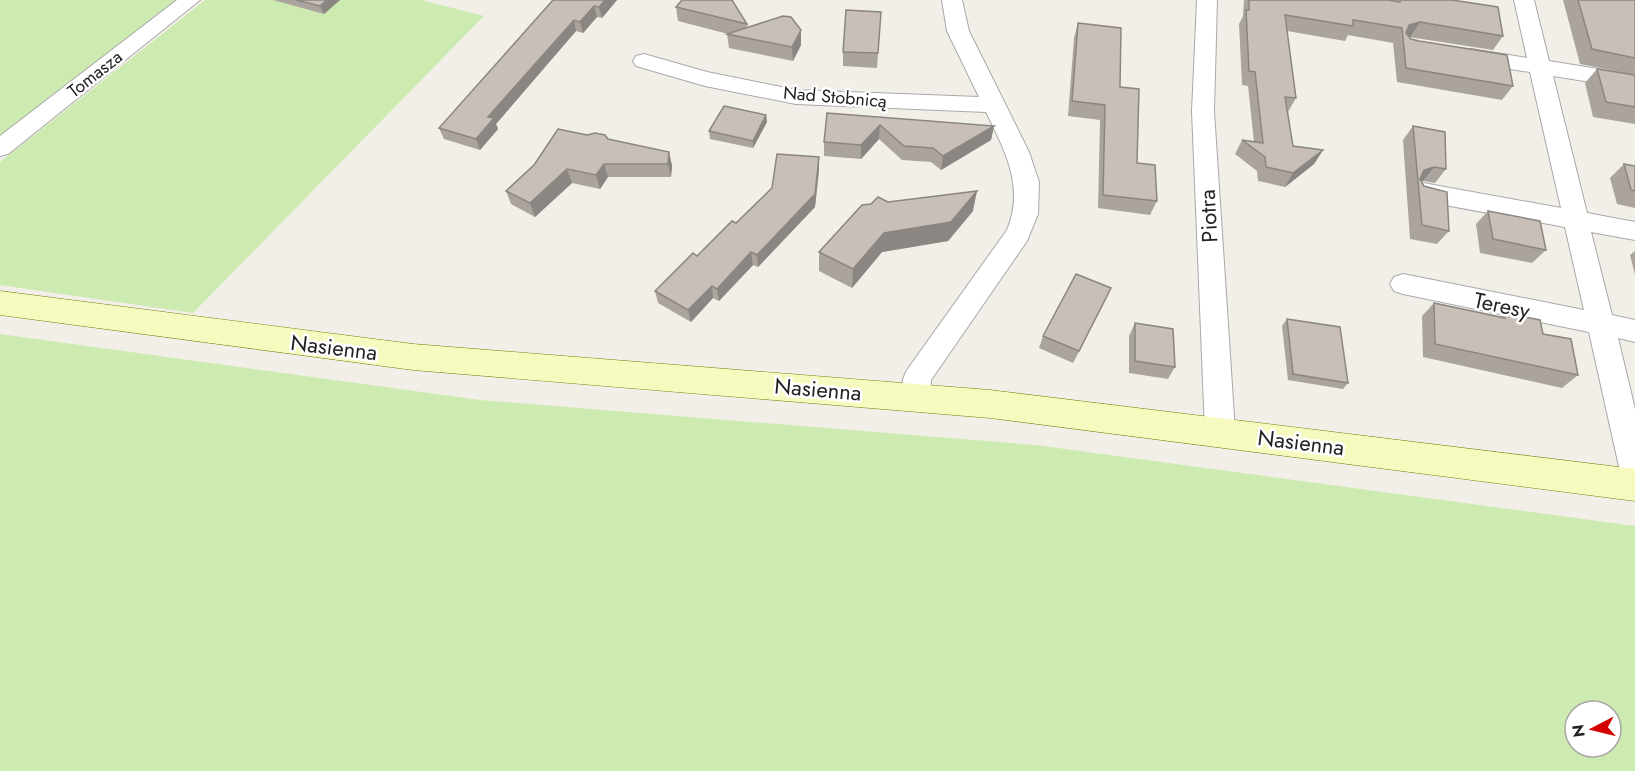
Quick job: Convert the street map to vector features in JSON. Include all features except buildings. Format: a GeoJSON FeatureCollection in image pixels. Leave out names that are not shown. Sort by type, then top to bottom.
{"type":"FeatureCollection","features":[{"type":"Feature","properties":{"kind":"street","name":"Tomasza"},"geometry":{"type":"LineString","coordinates":[[0,148],[190,0]]}},
{"type":"Feature","properties":{"kind":"street"},"geometry":{"type":"LineString","coordinates":[[916,396],[917,378],[1018,234],[1026,214],[1027,182],[1017,152],[958,31],[952,0]]}},
{"type":"Feature","properties":{"kind":"street","name":"Piotra"},"geometry":{"type":"LineString","coordinates":[[1207,0],[1203,111],[1220,431]]}},
{"type":"Feature","properties":{"kind":"street"},"geometry":{"type":"LineString","coordinates":[[1524,0],[1635,471]]}},
{"type":"Feature","properties":{"kind":"street"},"geometry":{"type":"LineString","coordinates":[[1453,53],[1635,82]]}},
{"type":"Feature","properties":{"kind":"street","name":"Nad Stobnicą"},"geometry":{"type":"LineString","coordinates":[[644,61],[705,79],[796,97],[959,105],[993,104]]}},
{"type":"Feature","properties":{"kind":"street"},"geometry":{"type":"LineString","coordinates":[[1424,192],[1635,231]]}},
{"type":"Feature","properties":{"kind":"street","name":"Teresy"},"geometry":{"type":"LineString","coordinates":[[1402,284],[1635,331]]}},
{"type":"Feature","properties":{"kind":"street","name":"Nasienna"},"geometry":{"type":"LineString","coordinates":[[0,303],[413,357],[916,396],[1220,431],[1635,485]]}},
{"type":"Feature","properties":{"kind":"green space"},"geometry":{"type":"Polygon","coordinates":[[[0,0],[184,0],[0,140],[0,0]]]}},
{"type":"Feature","properties":{"kind":"green space"},"geometry":{"type":"Polygon","coordinates":[[[205,0],[421,0],[484,16],[193,313],[0,285],[0,162],[205,0]]]}},
{"type":"Feature","properties":{"kind":"green space"},"geometry":{"type":"Polygon","coordinates":[[[0,334],[480,400],[1036,445],[1635,526],[1635,771],[0,771],[0,334]]]}}]}
